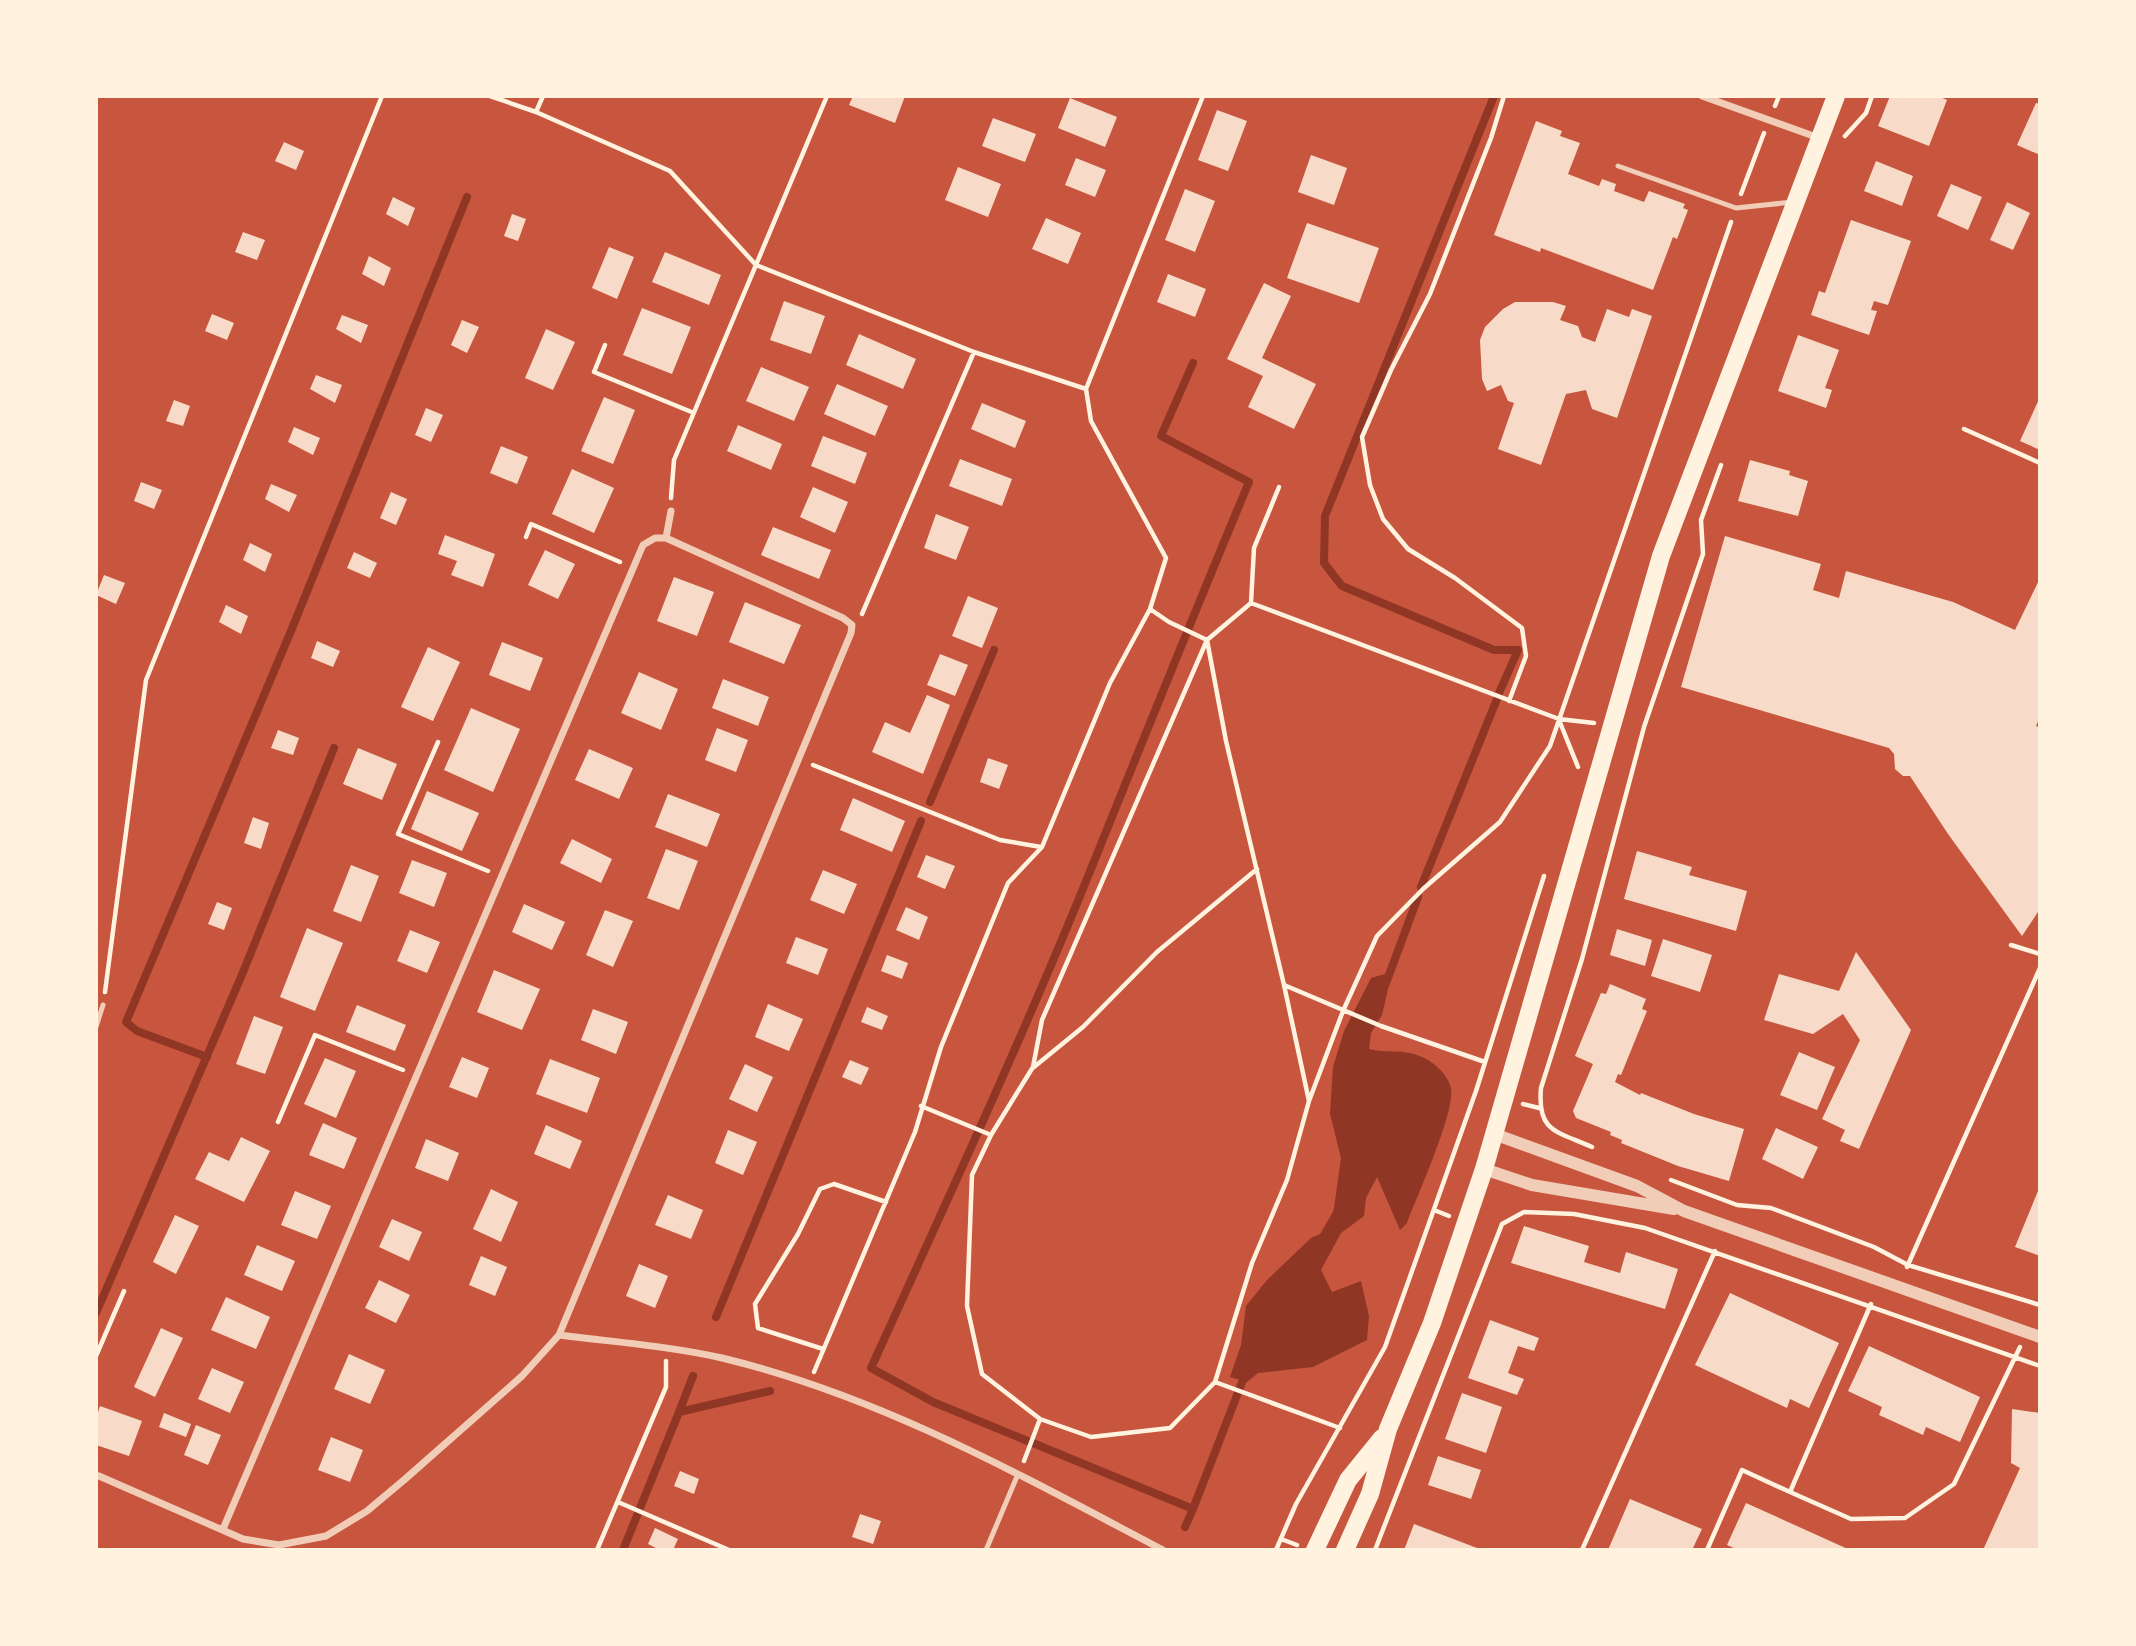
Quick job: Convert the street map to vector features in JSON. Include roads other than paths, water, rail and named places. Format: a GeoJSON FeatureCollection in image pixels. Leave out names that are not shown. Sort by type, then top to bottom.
{"type":"FeatureCollection","features":[{"type":"Feature","properties":{"kind":"main road"},"geometry":{"type":"LineString","coordinates":[[1345,1550],[1370,1494],[1388,1429],[1432,1323],[1484,1169],[1661,556],[1793,202],[1836,96]]}},
{"type":"Feature","properties":{"kind":"main road"},"geometry":{"type":"LineString","coordinates":[[1315,1550],[1348,1480],[1388,1429]]}},
{"type":"Feature","properties":{"kind":"street"},"geometry":{"type":"LineString","coordinates":[[1702,96],[1819,138]]}},
{"type":"Feature","properties":{"kind":"street"},"geometry":{"type":"LineString","coordinates":[[666,538],[671,511]]}},
{"type":"Feature","properties":{"kind":"street"},"geometry":{"type":"LineString","coordinates":[[98,1476],[243,1539],[279,1545],[326,1536],[367,1511],[404,1480],[522,1376],[559,1335],[799,759],[852,625],[843,618],[666,538],[654,538],[643,545],[223,1529]]}},
{"type":"Feature","properties":{"kind":"street"},"geometry":{"type":"LineString","coordinates":[[1494,1134],[1637,1186],[1684,1211],[2034,1335]]}},
{"type":"Feature","properties":{"kind":"street"},"geometry":{"type":"LineString","coordinates":[[1484,1169],[1532,1185],[1684,1211]]}},
{"type":"Feature","properties":{"kind":"street"},"geometry":{"type":"LineString","coordinates":[[559,1335],[720,1358],[809,1383],[950,1438],[1163,1550]]}},
{"type":"Feature","properties":{"kind":"lane"},"geometry":{"type":"LineString","coordinates":[[1618,166],[1736,208],[1793,202]]}},
{"type":"Feature","properties":{"kind":"lane"},"geometry":{"type":"LineString","coordinates":[[96,1027],[103,1005]]}},
{"type":"Feature","properties":{"kind":"lane"},"geometry":{"type":"LineString","coordinates":[[986,1550],[1018,1474]]}},
{"type":"Feature","properties":{"kind":"waterway"},"geometry":{"type":"LineString","coordinates":[[1494,96],[1325,516],[1324,563],[1342,586],[1494,650],[1518,650],[1499,693]]}},
{"type":"Feature","properties":{"kind":"waterway"},"geometry":{"type":"LineString","coordinates":[[207,1057],[137,1031],[126,1022],[291,631],[467,197]]}},
{"type":"Feature","properties":{"kind":"waterway"},"geometry":{"type":"LineString","coordinates":[[1193,363],[1161,436],[1249,482],[1038,995],[871,1368],[933,1402],[1193,1509],[1246,1372]]}},
{"type":"Feature","properties":{"kind":"waterway"},"geometry":{"type":"LineString","coordinates":[[930,802],[994,650]]}},
{"type":"Feature","properties":{"kind":"waterway"},"geometry":{"type":"LineString","coordinates":[[1421,887],[1497,699]]}},
{"type":"Feature","properties":{"kind":"waterway"},"geometry":{"type":"LineString","coordinates":[[96,1313],[241,977],[334,748]]}},
{"type":"Feature","properties":{"kind":"waterway"},"geometry":{"type":"LineString","coordinates":[[716,1317],[921,821]]}},
{"type":"Feature","properties":{"kind":"waterway"},"geometry":{"type":"LineString","coordinates":[[1386,983],[1418,897]]}},
{"type":"Feature","properties":{"kind":"waterway"},"geometry":{"type":"LineString","coordinates":[[1322,1239],[1338,1211]]}},
{"type":"Feature","properties":{"kind":"waterway"},"geometry":{"type":"LineString","coordinates":[[679,1412],[693,1376]]}},
{"type":"Feature","properties":{"kind":"waterway"},"geometry":{"type":"LineString","coordinates":[[623,1550],[679,1412],[770,1391]]}},
{"type":"Feature","properties":{"kind":"waterway"},"geometry":{"type":"LineString","coordinates":[[1185,1527],[1193,1509]]}}]}
